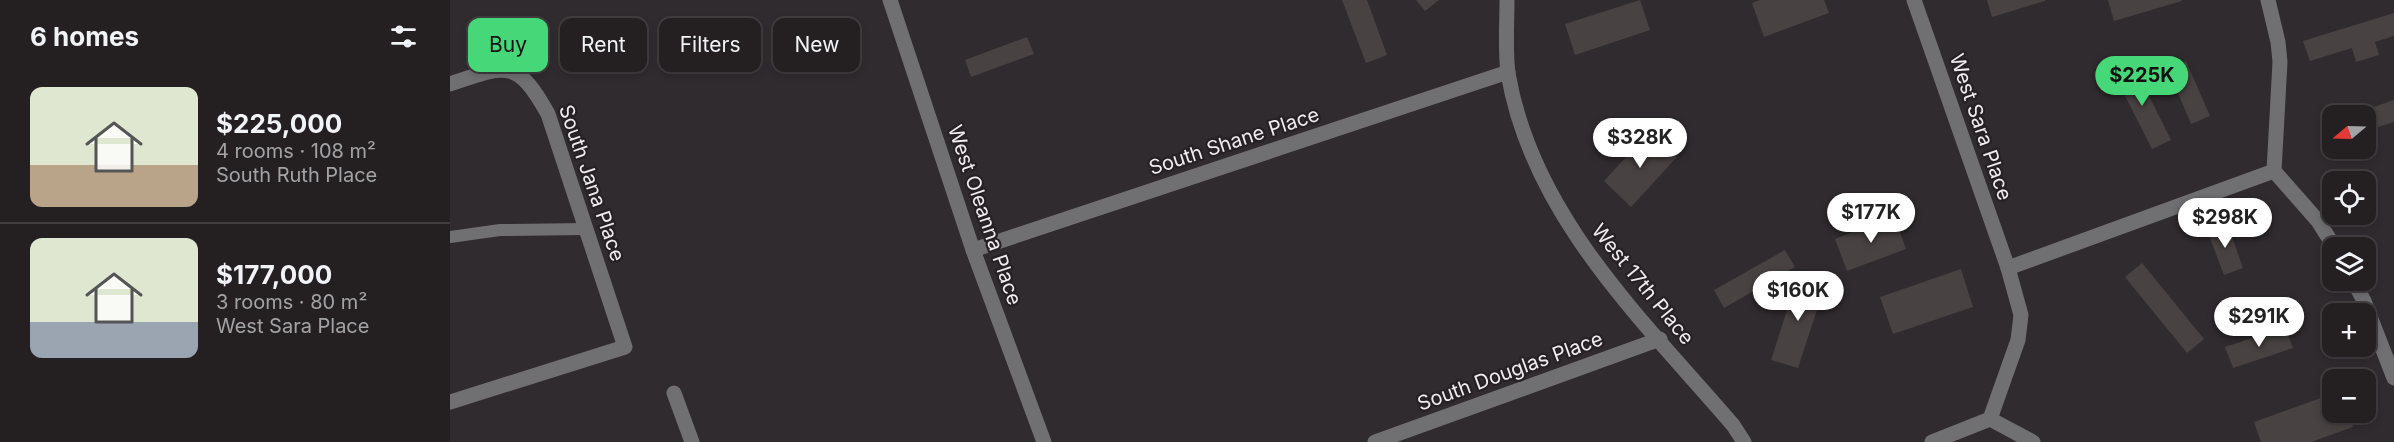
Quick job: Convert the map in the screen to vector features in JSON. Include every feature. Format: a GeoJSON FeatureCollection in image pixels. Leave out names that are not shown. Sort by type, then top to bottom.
{"type":"FeatureCollection","features":[{"type":"Feature","properties":{"kind":"street","name":"West Oleanna Place"},"geometry":{"type":"LineString","coordinates":[[890,0],[973,250],[1044,442]]}},
{"type":"Feature","properties":{"kind":"street","name":"West 17th Place"},"geometry":{"type":"LineString","coordinates":[[1507,0],[1508,72],[1528,141],[1545,183],[1579,241],[1610,283],[1660,339],[1744,442]]}},
{"type":"Feature","properties":{"kind":"street","name":"West Sara Place"},"geometry":{"type":"LineString","coordinates":[[1914,0],[2008,268],[2020,315],[2010,365],[1990,419]]}},
{"type":"Feature","properties":{"kind":"street"},"geometry":{"type":"LineString","coordinates":[[2268,0],[2278,42],[2280,62],[2274,171],[2318,221],[2328,237]]}},
{"type":"Feature","properties":{"kind":"street","name":"South Jana Place"},"geometry":{"type":"LineString","coordinates":[[450,84],[501,69],[525,78],[548,114],[625,347],[450,402]]}},
{"type":"Feature","properties":{"kind":"street","name":"South Shane Place"},"geometry":{"type":"LineString","coordinates":[[973,250],[1508,72]]}},
{"type":"Feature","properties":{"kind":"street"},"geometry":{"type":"LineString","coordinates":[[2008,268],[2274,171]]}},
{"type":"Feature","properties":{"kind":"street"},"geometry":{"type":"LineString","coordinates":[[2359,291],[2394,378]]}},
{"type":"Feature","properties":{"kind":"street","name":"South Douglas Place"},"geometry":{"type":"LineString","coordinates":[[1375,442],[1660,339]]}},
{"type":"Feature","properties":{"kind":"street"},"geometry":{"type":"LineString","coordinates":[[674,393],[692,442]]}},
{"type":"Feature","properties":{"kind":"street"},"geometry":{"type":"LineString","coordinates":[[1932,442],[1990,419],[2033,442]]}},
{"type":"Feature","properties":{"kind":"lane"},"geometry":{"type":"LineString","coordinates":[[450,237],[500,230],[586,229]]}},
{"type":"Feature","properties":{"kind":"building"},"geometry":{"type":"Polygon","coordinates":[[[1342,0],[1367,0],[1387,55],[1366,63],[1342,0]]]}},
{"type":"Feature","properties":{"kind":"building"},"geometry":{"type":"Polygon","coordinates":[[[1416,0],[1439,0],[1425,11],[1416,0]]]}},
{"type":"Feature","properties":{"kind":"building"},"geometry":{"type":"Polygon","coordinates":[[[1640,0],[1650,30],[1575,55],[1565,24],[1640,0]]]}},
{"type":"Feature","properties":{"kind":"building"},"geometry":{"type":"Polygon","coordinates":[[[1760,0],[1824,0],[1829,13],[1764,37],[1752,3],[1760,0]]]}},
{"type":"Feature","properties":{"kind":"building"},"geometry":{"type":"Polygon","coordinates":[[[1987,0],[2045,0],[2045,1],[1992,17],[1987,0]]]}},
{"type":"Feature","properties":{"kind":"building"},"geometry":{"type":"Polygon","coordinates":[[[2108,0],[2181,0],[2182,1],[2114,21],[2108,0]]]}},
{"type":"Feature","properties":{"kind":"building"},"geometry":{"type":"Polygon","coordinates":[[[2394,13],[2394,36],[2375,42],[2379,55],[2356,62],[2352,48],[2310,61],[2303,41],[2394,13]]]}},
{"type":"Feature","properties":{"kind":"building"},"geometry":{"type":"Polygon","coordinates":[[[1027,37],[1034,54],[971,77],[965,60],[1027,37]]]}},
{"type":"Feature","properties":{"kind":"building"},"geometry":{"type":"Polygon","coordinates":[[[2186,61],[2210,116],[2191,124],[2168,69],[2186,61]]]}},
{"type":"Feature","properties":{"kind":"building"},"geometry":{"type":"Polygon","coordinates":[[[2133,64],[2171,140],[2152,149],[2114,74],[2133,64]]]}},
{"type":"Feature","properties":{"kind":"building"},"geometry":{"type":"Polygon","coordinates":[[[2394,100],[2394,122],[2376,128],[2376,106],[2394,100]]]}},
{"type":"Feature","properties":{"kind":"building"},"geometry":{"type":"Polygon","coordinates":[[[1650,131],[1677,157],[1631,207],[1604,181],[1650,131]]]}},
{"type":"Feature","properties":{"kind":"building"},"geometry":{"type":"Polygon","coordinates":[[[1894,216],[1906,249],[1847,271],[1835,239],[1894,216]]]}},
{"type":"Feature","properties":{"kind":"building"},"geometry":{"type":"Polygon","coordinates":[[[2227,223],[2243,268],[2224,275],[2207,230],[2227,223]]]}},
{"type":"Feature","properties":{"kind":"building"},"geometry":{"type":"Polygon","coordinates":[[[1785,250],[1795,267],[1724,308],[1714,290],[1785,250]]]}},
{"type":"Feature","properties":{"kind":"building"},"geometry":{"type":"Polygon","coordinates":[[[2142,263],[2204,339],[2187,353],[2125,277],[2142,263]]]}},
{"type":"Feature","properties":{"kind":"building"},"geometry":{"type":"Polygon","coordinates":[[[1961,269],[1973,307],[1893,334],[1880,297],[1961,269]]]}},
{"type":"Feature","properties":{"kind":"building"},"geometry":{"type":"Polygon","coordinates":[[[1798,276],[1825,285],[1798,368],[1771,360],[1798,276]]]}},
{"type":"Feature","properties":{"kind":"building"},"geometry":{"type":"Polygon","coordinates":[[[2285,327],[2293,348],[2233,368],[2225,347],[2285,327]]]}},
{"type":"Feature","properties":{"kind":"building"},"geometry":{"type":"Polygon","coordinates":[[[2322,398],[2322,423],[2352,423],[2353,427],[2311,442],[2261,442],[2254,422],[2322,398]]]}}]}
